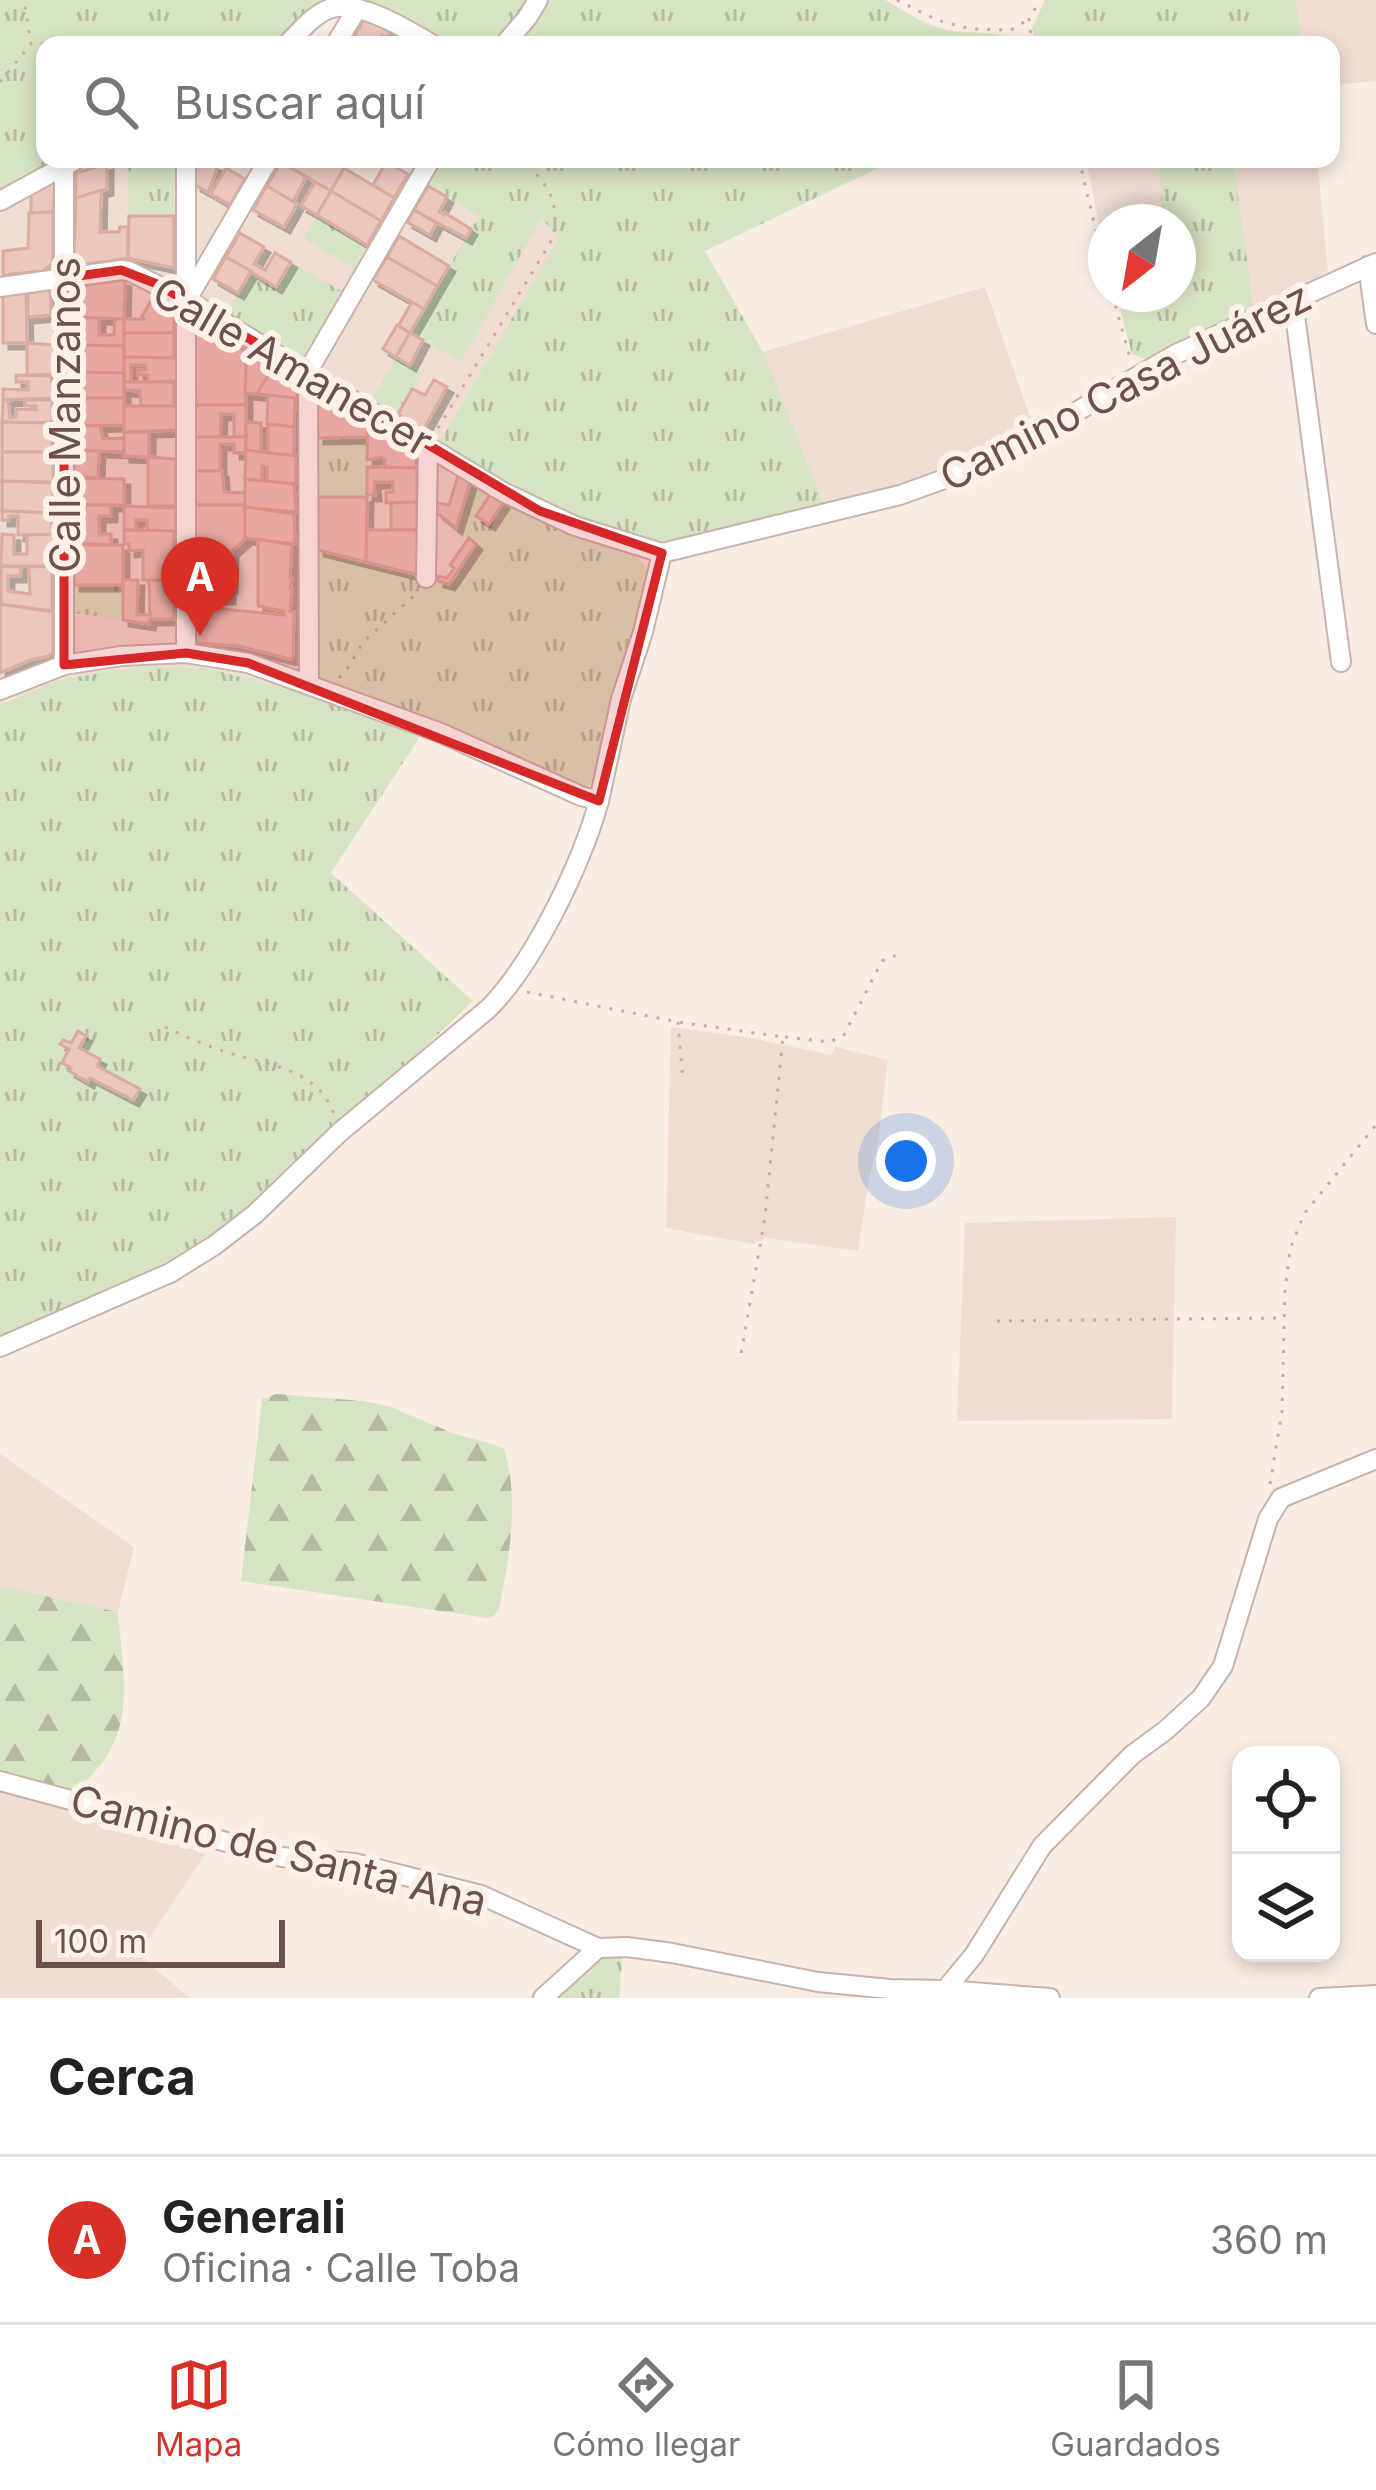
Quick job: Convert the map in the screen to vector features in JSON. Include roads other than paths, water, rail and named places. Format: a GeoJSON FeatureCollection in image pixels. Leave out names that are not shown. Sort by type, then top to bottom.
{"type":"FeatureCollection","features":[{"type":"Feature","properties":{"kind":"street"},"geometry":{"type":"LineString","coordinates":[[511,36],[538,0]]}},
{"type":"Feature","properties":{"kind":"street"},"geometry":{"type":"LineString","coordinates":[[295,36],[333,8],[357,9],[418,36]]}},
{"type":"Feature","properties":{"kind":"street"},"geometry":{"type":"LineString","coordinates":[[340,36],[357,9]]}},
{"type":"Feature","properties":{"kind":"street"},"geometry":{"type":"LineString","coordinates":[[0,201],[59,168]]}},
{"type":"Feature","properties":{"kind":"street","name":"Calle Manzanos"},"geometry":{"type":"LineString","coordinates":[[64,664],[64,278],[70,168]]}},
{"type":"Feature","properties":{"kind":"street"},"geometry":{"type":"LineString","coordinates":[[186,168],[186,653]]}},
{"type":"Feature","properties":{"kind":"street"},"geometry":{"type":"LineString","coordinates":[[187,300],[263,168]]}},
{"type":"Feature","properties":{"kind":"street"},"geometry":{"type":"LineString","coordinates":[[309,683],[308,371],[426,168]]}},
{"type":"Feature","properties":{"kind":"street"},"geometry":{"type":"LineString","coordinates":[[1372,265],[1376,324]]}},
{"type":"Feature","properties":{"kind":"street","name":"Camino Casa Juárez"},"geometry":{"type":"LineString","coordinates":[[662,553],[900,494],[986,464],[1176,354],[1372,265]]}},
{"type":"Feature","properties":{"kind":"street","name":"Calle Amanecer"},"geometry":{"type":"LineString","coordinates":[[0,286],[121,270],[141,276],[308,371],[506,493],[575,526],[662,553]]}},
{"type":"Feature","properties":{"kind":"street"},"geometry":{"type":"LineString","coordinates":[[1293,300],[1341,662]]}},
{"type":"Feature","properties":{"kind":"street"},"geometry":{"type":"LineString","coordinates":[[426,578],[428,445]]}},
{"type":"Feature","properties":{"kind":"street"},"geometry":{"type":"LineString","coordinates":[[0,1348],[170,1273],[214,1245],[281,1192],[340,1132],[508,988],[588,839],[662,553]]}},
{"type":"Feature","properties":{"kind":"street"},"geometry":{"type":"LineString","coordinates":[[0,690],[64,664],[121,656],[186,653],[248,663],[441,733],[599,801]]}},
{"type":"Feature","properties":{"kind":"street"},"geometry":{"type":"LineString","coordinates":[[945,1990],[974,1955],[1042,1846],[1132,1755],[1201,1698],[1223,1666],[1268,1519],[1281,1498],[1376,1459]]}},
{"type":"Feature","properties":{"kind":"street","name":"Camino de Santa Ana"},"geometry":{"type":"LineString","coordinates":[[0,1781],[282,1857],[354,1863],[481,1894],[598,1948],[672,1953],[818,1982],[1050,1998]]}},
{"type":"Feature","properties":{"kind":"street"},"geometry":{"type":"LineString","coordinates":[[543,1998],[598,1948]]}},
{"type":"Feature","properties":{"kind":"street"},"geometry":{"type":"LineString","coordinates":[[1319,1998],[1376,1995]]}},
{"type":"Feature","properties":{"kind":"place","name":"Generali"},"geometry":{"type":"Point","coordinates":[200,636]}}]}
